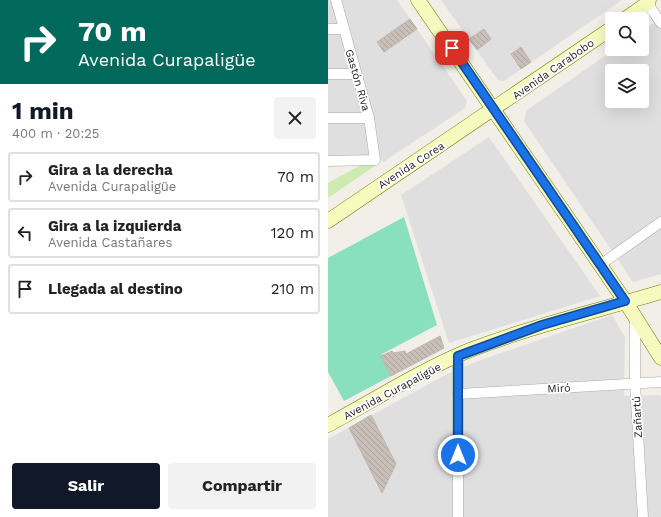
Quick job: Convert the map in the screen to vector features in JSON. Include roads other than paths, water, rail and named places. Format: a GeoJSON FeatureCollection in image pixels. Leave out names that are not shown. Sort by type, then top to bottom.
{"type":"FeatureCollection","features":[{"type":"Feature","properties":{"kind":"main road"},"geometry":{"type":"LineString","coordinates":[[418,0],[495,109],[625,301],[661,358]]}},
{"type":"Feature","properties":{"kind":"main road"},"geometry":{"type":"LineString","coordinates":[[636,12],[651,2]]}},
{"type":"Feature","properties":{"kind":"main road","name":"Avenida Carabobo"},"geometry":{"type":"LineString","coordinates":[[495,109],[605,33]]}},
{"type":"Feature","properties":{"kind":"main road","name":"Avenida Corea"},"geometry":{"type":"LineString","coordinates":[[328,221],[495,109]]}},
{"type":"Feature","properties":{"kind":"main road","name":"Avenida Curapaligüe"},"geometry":{"type":"LineString","coordinates":[[328,425],[458,356],[542,325],[661,292]]}},
{"type":"Feature","properties":{"kind":"street","name":"Gastón Riva"},"geometry":{"type":"LineString","coordinates":[[328,161],[375,160],[369,118],[336,0]]}},
{"type":"Feature","properties":{"kind":"street"},"geometry":{"type":"LineString","coordinates":[[651,2],[661,23]]}},
{"type":"Feature","properties":{"kind":"street"},"geometry":{"type":"LineString","coordinates":[[328,29],[344,29]]}},
{"type":"Feature","properties":{"kind":"street"},"geometry":{"type":"LineString","coordinates":[[328,74],[356,74]]}},
{"type":"Feature","properties":{"kind":"street"},"geometry":{"type":"LineString","coordinates":[[328,118],[369,118]]}},
{"type":"Feature","properties":{"kind":"street"},"geometry":{"type":"LineString","coordinates":[[600,265],[661,222]]}},
{"type":"Feature","properties":{"kind":"street","name":"Zañartú"},"geometry":{"type":"LineString","coordinates":[[635,316],[635,384],[643,517]]}},
{"type":"Feature","properties":{"kind":"street"},"geometry":{"type":"LineString","coordinates":[[458,356],[458,517]]}},
{"type":"Feature","properties":{"kind":"street","name":"Miró"},"geometry":{"type":"LineString","coordinates":[[458,394],[661,382]]}}]}
